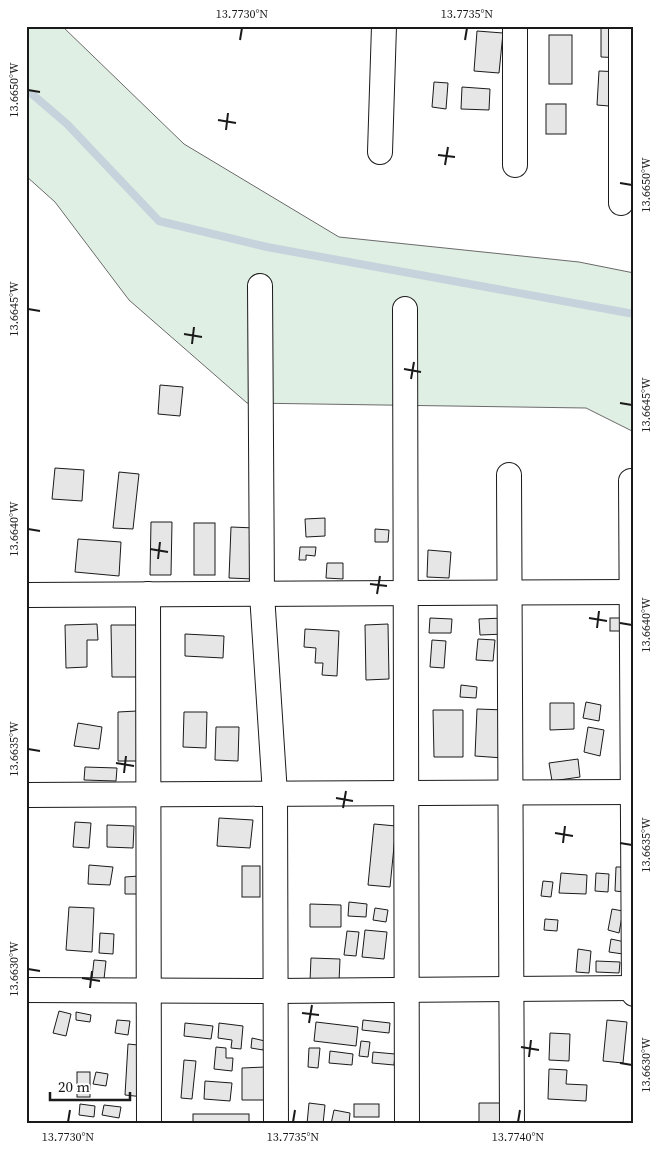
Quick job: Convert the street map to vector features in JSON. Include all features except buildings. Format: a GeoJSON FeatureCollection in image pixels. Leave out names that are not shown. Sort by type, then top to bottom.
{"type":"FeatureCollection","features":[{"type":"Feature","properties":{"kind":"street"},"geometry":{"type":"LineString","coordinates":[[380,152],[384,26]]}},
{"type":"Feature","properties":{"kind":"street"},"geometry":{"type":"LineString","coordinates":[[515,26],[515,165]]}},
{"type":"Feature","properties":{"kind":"street"},"geometry":{"type":"LineString","coordinates":[[620,26],[621,203]]}},
{"type":"Feature","properties":{"kind":"street"},"geometry":{"type":"LineString","coordinates":[[260,286],[262,594],[275,794],[276,1124]]}},
{"type":"Feature","properties":{"kind":"street"},"geometry":{"type":"LineString","coordinates":[[405,309],[407,1124]]}},
{"type":"Feature","properties":{"kind":"street"},"geometry":{"type":"LineString","coordinates":[[509,475],[512,1124]]}},
{"type":"Feature","properties":{"kind":"street"},"geometry":{"type":"LineString","coordinates":[[631,481],[634,994]]}},
{"type":"Feature","properties":{"kind":"street"},"geometry":{"type":"LineString","coordinates":[[26,595],[633,592]]}},
{"type":"Feature","properties":{"kind":"street"},"geometry":{"type":"LineString","coordinates":[[148,594],[149,1124]]}},
{"type":"Feature","properties":{"kind":"street"},"geometry":{"type":"LineString","coordinates":[[26,795],[633,792]]}},
{"type":"Feature","properties":{"kind":"street"},"geometry":{"type":"LineString","coordinates":[[26,990],[276,991],[634,988]]}},
{"type":"Feature","properties":{"kind":"green space"},"geometry":{"type":"Polygon","coordinates":[[[26,26],[62,26],[184,144],[339,237],[579,262],[634,273],[634,432],[586,408],[247,403],[129,300],[55,202],[26,176],[26,26]]]}},
{"type":"Feature","properties":{"kind":"waterway"},"geometry":{"type":"LineString","coordinates":[[32,94],[67,124],[159,221],[267,247],[634,314]]}}]}
